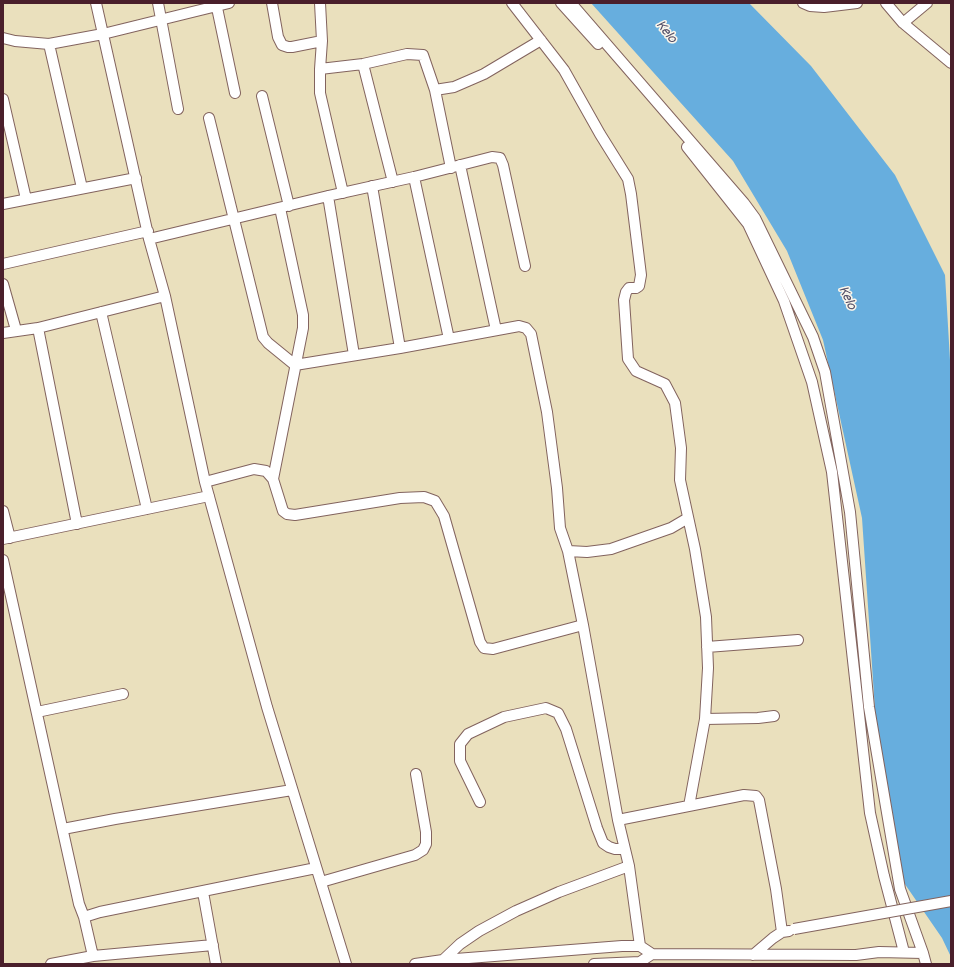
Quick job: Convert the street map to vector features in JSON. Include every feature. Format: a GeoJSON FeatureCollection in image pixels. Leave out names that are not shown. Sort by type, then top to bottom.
{"type":"FeatureCollection","features":[{"type":"Feature","properties":{"kind":"street"},"geometry":{"type":"LineString","coordinates":[[96,3],[148,235],[165,296],[205,482],[267,707],[346,964]]}},
{"type":"Feature","properties":{"kind":"street"},"geometry":{"type":"LineString","coordinates":[[158,3],[178,109]]}},
{"type":"Feature","properties":{"kind":"street"},"geometry":{"type":"LineString","coordinates":[[3,38],[15,41],[49,44],[103,34],[161,20],[216,4],[229,3]]}},
{"type":"Feature","properties":{"kind":"street"},"geometry":{"type":"LineString","coordinates":[[272,3],[278,37],[282,45],[292,47],[322,41]]}},
{"type":"Feature","properties":{"kind":"street"},"geometry":{"type":"LineString","coordinates":[[320,3],[322,41],[320,93],[343,192]]}},
{"type":"Feature","properties":{"kind":"street"},"geometry":{"type":"LineString","coordinates":[[512,3],[564,70],[600,134],[628,179],[641,275],[639,286],[636,288],[630,288],[626,292],[624,300],[628,360],[636,371],[665,384],[674,403],[681,448],[680,480],[695,549],[706,617],[708,668],[705,719],[689,806]]}},
{"type":"Feature","properties":{"kind":"street"},"geometry":{"type":"LineString","coordinates":[[561,3],[659,111],[748,224],[784,301],[812,382],[832,472],[870,813],[884,876],[904,952]]}},
{"type":"Feature","properties":{"kind":"street"},"geometry":{"type":"LineString","coordinates":[[571,3],[744,203],[755,218],[813,337],[825,372],[850,512],[869,707],[900,889],[926,964]]}},
{"type":"Feature","properties":{"kind":"street"},"geometry":{"type":"LineString","coordinates":[[803,3],[810,6],[824,7],[857,3]]}},
{"type":"Feature","properties":{"kind":"street"},"geometry":{"type":"LineString","coordinates":[[886,3],[903,23],[951,63]]}},
{"type":"Feature","properties":{"kind":"street"},"geometry":{"type":"LineString","coordinates":[[903,23],[927,3]]}},
{"type":"Feature","properties":{"kind":"street"},"geometry":{"type":"LineString","coordinates":[[216,4],[235,93]]}},
{"type":"Feature","properties":{"kind":"street"},"geometry":{"type":"LineString","coordinates":[[435,90],[454,87],[484,74],[541,40]]}},
{"type":"Feature","properties":{"kind":"street"},"geometry":{"type":"LineString","coordinates":[[49,44],[82,188]]}},
{"type":"Feature","properties":{"kind":"street"},"geometry":{"type":"LineString","coordinates":[[320,69],[363,64],[407,54],[423,55],[435,90],[456,166],[496,330]]}},
{"type":"Feature","properties":{"kind":"street"},"geometry":{"type":"LineString","coordinates":[[363,64],[393,182]]}},
{"type":"Feature","properties":{"kind":"street"},"geometry":{"type":"LineString","coordinates":[[262,96],[303,315],[303,328],[273,478],[283,511],[288,514],[295,515],[400,498],[424,497],[435,501],[444,516],[480,642],[484,648],[494,649],[583,625]]}},
{"type":"Feature","properties":{"kind":"street"},"geometry":{"type":"LineString","coordinates":[[3,99],[8,139],[26,199]]}},
{"type":"Feature","properties":{"kind":"street"},"geometry":{"type":"LineString","coordinates":[[209,118],[263,337],[268,343],[295,364],[400,348],[518,326],[526,328],[531,334],[547,412],[557,488],[560,528],[568,551],[583,625],[618,820],[629,866],[640,946]]}},
{"type":"Feature","properties":{"kind":"street"},"geometry":{"type":"LineString","coordinates":[[3,264],[234,218],[343,192],[393,182],[492,157],[500,158],[525,266]]}},
{"type":"Feature","properties":{"kind":"street"},"geometry":{"type":"LineString","coordinates":[[414,177],[449,338]]}},
{"type":"Feature","properties":{"kind":"street"},"geometry":{"type":"LineString","coordinates":[[3,204],[136,178]]}},
{"type":"Feature","properties":{"kind":"street"},"geometry":{"type":"LineString","coordinates":[[372,186],[400,348]]}},
{"type":"Feature","properties":{"kind":"street"},"geometry":{"type":"LineString","coordinates":[[328,196],[354,355]]}},
{"type":"Feature","properties":{"kind":"street"},"geometry":{"type":"LineString","coordinates":[[3,284],[16,330]]}},
{"type":"Feature","properties":{"kind":"street"},"geometry":{"type":"LineString","coordinates":[[3,332],[38,328],[165,296]]}},
{"type":"Feature","properties":{"kind":"street"},"geometry":{"type":"LineString","coordinates":[[100,312],[147,509]]}},
{"type":"Feature","properties":{"kind":"street"},"geometry":{"type":"LineString","coordinates":[[38,328],[77,524]]}},
{"type":"Feature","properties":{"kind":"street"},"geometry":{"type":"LineString","coordinates":[[205,482],[254,468],[266,471],[273,478]]}},
{"type":"Feature","properties":{"kind":"street"},"geometry":{"type":"LineString","coordinates":[[3,511],[7,538],[209,496]]}},
{"type":"Feature","properties":{"kind":"street"},"geometry":{"type":"LineString","coordinates":[[568,551],[587,552],[611,549],[671,528],[688,518]]}},
{"type":"Feature","properties":{"kind":"street"},"geometry":{"type":"LineString","coordinates":[[3,560],[79,904],[84,917],[93,956]]}},
{"type":"Feature","properties":{"kind":"street"},"geometry":{"type":"LineString","coordinates":[[707,647],[798,640]]}},
{"type":"Feature","properties":{"kind":"street"},"geometry":{"type":"LineString","coordinates":[[37,712],[123,694]]}},
{"type":"Feature","properties":{"kind":"street"},"geometry":{"type":"LineString","coordinates":[[480,802],[460,761],[460,744],[468,734],[504,717],[546,708],[558,713],[566,729],[603,843],[615,849],[625,849]]}},
{"type":"Feature","properties":{"kind":"street"},"geometry":{"type":"LineString","coordinates":[[705,719],[758,718],[774,716]]}},
{"type":"Feature","properties":{"kind":"street"},"geometry":{"type":"LineString","coordinates":[[321,882],[415,855],[423,850],[426,844],[426,832],[416,774]]}},
{"type":"Feature","properties":{"kind":"street"},"geometry":{"type":"LineString","coordinates":[[63,829],[292,790]]}},
{"type":"Feature","properties":{"kind":"street"},"geometry":{"type":"LineString","coordinates":[[618,820],[744,795],[756,796],[759,800],[776,889],[782,932]]}},
{"type":"Feature","properties":{"kind":"street"},"geometry":{"type":"LineString","coordinates":[[443,960],[460,944],[479,931],[516,911],[559,892],[629,866]]}},
{"type":"Feature","properties":{"kind":"street"},"geometry":{"type":"LineString","coordinates":[[84,917],[100,912],[316,868]]}},
{"type":"Feature","properties":{"kind":"street"},"geometry":{"type":"LineString","coordinates":[[203,892],[216,964]]}},
{"type":"Feature","properties":{"kind":"street"},"geometry":{"type":"LineString","coordinates":[[753,955],[782,932],[951,901]]}},
{"type":"Feature","properties":{"kind":"street"},"geometry":{"type":"LineString","coordinates":[[51,964],[93,956],[213,945]]}},
{"type":"Feature","properties":{"kind":"street"},"geometry":{"type":"LineString","coordinates":[[415,964],[443,960],[622,946],[640,946],[652,954],[856,955],[880,952],[923,953]]}},
{"type":"Feature","properties":{"kind":"street"},"geometry":{"type":"LineString","coordinates":[[594,964],[640,962],[652,954]]}},
{"type":"Feature","properties":{"kind":"water","name":"Kelo"},"geometry":{"type":"Polygon","coordinates":[[[591,3],[749,3],[811,66],[895,175],[945,275],[951,377],[951,957],[942,938],[900,877],[878,754],[862,518],[823,340],[787,251],[733,161],[591,3]]]}}]}
